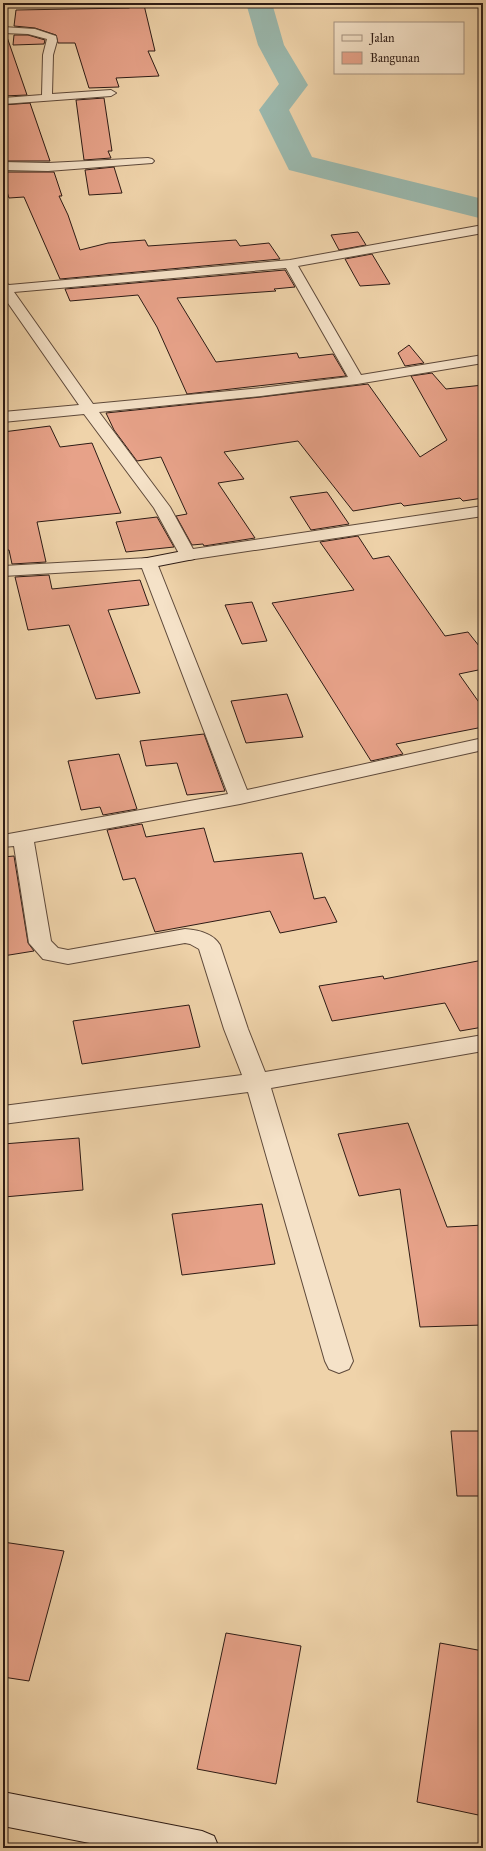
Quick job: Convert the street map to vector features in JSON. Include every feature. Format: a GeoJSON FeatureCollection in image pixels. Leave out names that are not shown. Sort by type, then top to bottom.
{"type":"FeatureCollection","features":[{"type":"Feature","properties":{"kind":"street"},"geometry":{"type":"LineString","coordinates":[[3,4],[129,4]]}},
{"type":"Feature","properties":{"kind":"street"},"geometry":{"type":"LineString","coordinates":[[3,30],[29,32],[52,38],[48,55],[47,98]]}},
{"type":"Feature","properties":{"kind":"street"},"geometry":{"type":"LineString","coordinates":[[3,101],[111,93]]}},
{"type":"Feature","properties":{"kind":"street"},"geometry":{"type":"LineString","coordinates":[[3,166],[48,167],[148,161]]}},
{"type":"Feature","properties":{"kind":"street"},"geometry":{"type":"LineString","coordinates":[[188,555],[162,507],[9,305],[5,288],[290,264],[483,228]]}},
{"type":"Feature","properties":{"kind":"street"},"geometry":{"type":"LineString","coordinates":[[290,264],[356,380]]}},
{"type":"Feature","properties":{"kind":"street"},"geometry":{"type":"LineString","coordinates":[[3,417],[261,392],[356,380],[483,359]]}},
{"type":"Feature","properties":{"kind":"street"},"geometry":{"type":"LineString","coordinates":[[3,571],[148,563],[188,555],[483,512]]}},
{"type":"Feature","properties":{"kind":"street"},"geometry":{"type":"LineString","coordinates":[[148,563],[240,798]]}},
{"type":"Feature","properties":{"kind":"street"},"geometry":{"type":"LineString","coordinates":[[339,1362],[257,1082],[236,1029],[209,945],[202,940],[185,936],[68,957],[59,957],[46,950],[40,943],[13,840],[240,798],[483,744]]}},
{"type":"Feature","properties":{"kind":"street"},"geometry":{"type":"LineString","coordinates":[[3,1115],[257,1082],[483,1043]]}},
{"type":"Feature","properties":{"kind":"street"},"geometry":{"type":"LineString","coordinates":[[3,1809],[202,1848]]}},
{"type":"Feature","properties":{"kind":"building"},"geometry":{"type":"Polygon","coordinates":[[[135,5],[144,5],[155,51],[148,51],[159,76],[116,78],[119,87],[89,88],[75,43],[58,43],[56,35],[35,28],[14,26],[16,10],[129,8],[135,5]]]}},
{"type":"Feature","properties":{"kind":"building"},"geometry":{"type":"Polygon","coordinates":[[[14,35],[28,35],[45,40],[44,44],[13,45],[14,35]]]}},
{"type":"Feature","properties":{"kind":"building"},"geometry":{"type":"Polygon","coordinates":[[[7,37],[27,95],[3,96],[3,38],[7,37]]]}},
{"type":"Feature","properties":{"kind":"building"},"geometry":{"type":"Polygon","coordinates":[[[104,98],[112,151],[108,151],[111,158],[84,160],[76,100],[104,98]]]}},
{"type":"Feature","properties":{"kind":"building"},"geometry":{"type":"Polygon","coordinates":[[[30,103],[50,161],[3,161],[3,105],[30,103]]]}},
{"type":"Feature","properties":{"kind":"building"},"geometry":{"type":"Polygon","coordinates":[[[114,167],[122,193],[89,195],[85,170],[114,167]]]}},
{"type":"Feature","properties":{"kind":"building"},"geometry":{"type":"Polygon","coordinates":[[[3,172],[54,172],[62,196],[59,196],[68,215],[80,250],[108,243],[145,240],[148,246],[236,240],[240,246],[269,243],[280,259],[60,279],[24,197],[9,198],[3,179],[3,172]]]}},
{"type":"Feature","properties":{"kind":"building"},"geometry":{"type":"Polygon","coordinates":[[[358,232],[366,245],[339,250],[331,235],[358,232]]]}},
{"type":"Feature","properties":{"kind":"building"},"geometry":{"type":"Polygon","coordinates":[[[372,254],[390,284],[360,286],[345,259],[372,254]]]}},
{"type":"Feature","properties":{"kind":"building"},"geometry":{"type":"Polygon","coordinates":[[[285,270],[295,287],[274,289],[276,291],[177,298],[216,362],[297,353],[299,358],[333,354],[346,376],[187,394],[157,327],[138,295],[70,301],[65,289],[285,270]]]}},
{"type":"Feature","properties":{"kind":"building"},"geometry":{"type":"Polygon","coordinates":[[[409,345],[424,363],[405,366],[398,353],[409,345]]]}},
{"type":"Feature","properties":{"kind":"building"},"geometry":{"type":"Polygon","coordinates":[[[432,373],[446,389],[483,385],[483,498],[463,501],[460,498],[404,506],[401,503],[353,511],[298,441],[224,452],[244,479],[218,483],[255,538],[204,546],[203,544],[192,545],[176,516],[187,514],[161,457],[137,461],[114,430],[106,413],[368,384],[420,457],[447,440],[411,376],[432,373]]]}},
{"type":"Feature","properties":{"kind":"building"},"geometry":{"type":"Polygon","coordinates":[[[50,426],[60,447],[92,443],[121,513],[37,522],[46,562],[12,564],[3,531],[3,432],[50,426]]]}},
{"type":"Feature","properties":{"kind":"building"},"geometry":{"type":"Polygon","coordinates":[[[327,492],[349,524],[311,530],[290,497],[327,492]]]}},
{"type":"Feature","properties":{"kind":"building"},"geometry":{"type":"Polygon","coordinates":[[[157,517],[174,547],[126,552],[116,522],[157,517]]]}},
{"type":"Feature","properties":{"kind":"building"},"geometry":{"type":"Polygon","coordinates":[[[358,536],[373,559],[389,556],[445,636],[468,632],[483,651],[483,669],[459,674],[483,708],[483,727],[396,744],[403,754],[371,761],[272,603],[354,590],[320,542],[358,536]]]}},
{"type":"Feature","properties":{"kind":"building"},"geometry":{"type":"Polygon","coordinates":[[[49,575],[52,589],[140,580],[149,605],[108,610],[140,693],[96,699],[69,625],[28,630],[15,577],[49,575]]]}},
{"type":"Feature","properties":{"kind":"building"},"geometry":{"type":"Polygon","coordinates":[[[252,602],[267,641],[242,644],[225,605],[252,602]]]}},
{"type":"Feature","properties":{"kind":"building"},"geometry":{"type":"Polygon","coordinates":[[[287,694],[303,737],[246,743],[231,701],[287,694]]]}},
{"type":"Feature","properties":{"kind":"building"},"geometry":{"type":"Polygon","coordinates":[[[204,734],[225,791],[187,795],[177,763],[146,766],[140,741],[204,734]]]}},
{"type":"Feature","properties":{"kind":"building"},"geometry":{"type":"Polygon","coordinates":[[[119,754],[137,809],[103,815],[100,807],[81,810],[68,761],[119,754]]]}},
{"type":"Feature","properties":{"kind":"building"},"geometry":{"type":"Polygon","coordinates":[[[142,824],[146,837],[204,828],[214,862],[302,853],[314,899],[325,897],[337,922],[280,933],[270,911],[155,932],[135,878],[123,880],[107,830],[142,824]]]}},
{"type":"Feature","properties":{"kind":"building"},"geometry":{"type":"Polygon","coordinates":[[[14,856],[28,943],[34,951],[3,956],[3,857],[14,856]]]}},
{"type":"Feature","properties":{"kind":"building"},"geometry":{"type":"Polygon","coordinates":[[[483,960],[483,1027],[460,1031],[445,1003],[332,1021],[319,986],[383,976],[384,979],[483,960]]]}},
{"type":"Feature","properties":{"kind":"building"},"geometry":{"type":"Polygon","coordinates":[[[189,1005],[200,1047],[82,1064],[73,1021],[189,1005]]]}},
{"type":"Feature","properties":{"kind":"building"},"geometry":{"type":"Polygon","coordinates":[[[408,1123],[447,1227],[483,1225],[483,1325],[420,1327],[400,1189],[359,1196],[338,1134],[408,1123]]]}},
{"type":"Feature","properties":{"kind":"building"},"geometry":{"type":"Polygon","coordinates":[[[79,1138],[83,1190],[4,1197],[3,1144],[79,1138]]]}},
{"type":"Feature","properties":{"kind":"building"},"geometry":{"type":"Polygon","coordinates":[[[262,1204],[275,1264],[182,1275],[172,1214],[262,1204]]]}},
{"type":"Feature","properties":{"kind":"building"},"geometry":{"type":"Polygon","coordinates":[[[451,1431],[483,1431],[483,1496],[457,1496],[451,1431]]]}},
{"type":"Feature","properties":{"kind":"building"},"geometry":{"type":"Polygon","coordinates":[[[3,1542],[64,1551],[29,1681],[3,1677],[3,1542]]]}},
{"type":"Feature","properties":{"kind":"building"},"geometry":{"type":"Polygon","coordinates":[[[226,1633],[301,1646],[276,1784],[197,1769],[226,1633]]]}},
{"type":"Feature","properties":{"kind":"building"},"geometry":{"type":"Polygon","coordinates":[[[440,1643],[483,1651],[483,1816],[417,1802],[440,1643]]]}},
{"type":"Feature","properties":{"kind":"waterway"},"geometry":{"type":"LineString","coordinates":[[259,3],[271,45],[294,85],[274,110],[300,163],[483,209]]}}]}
